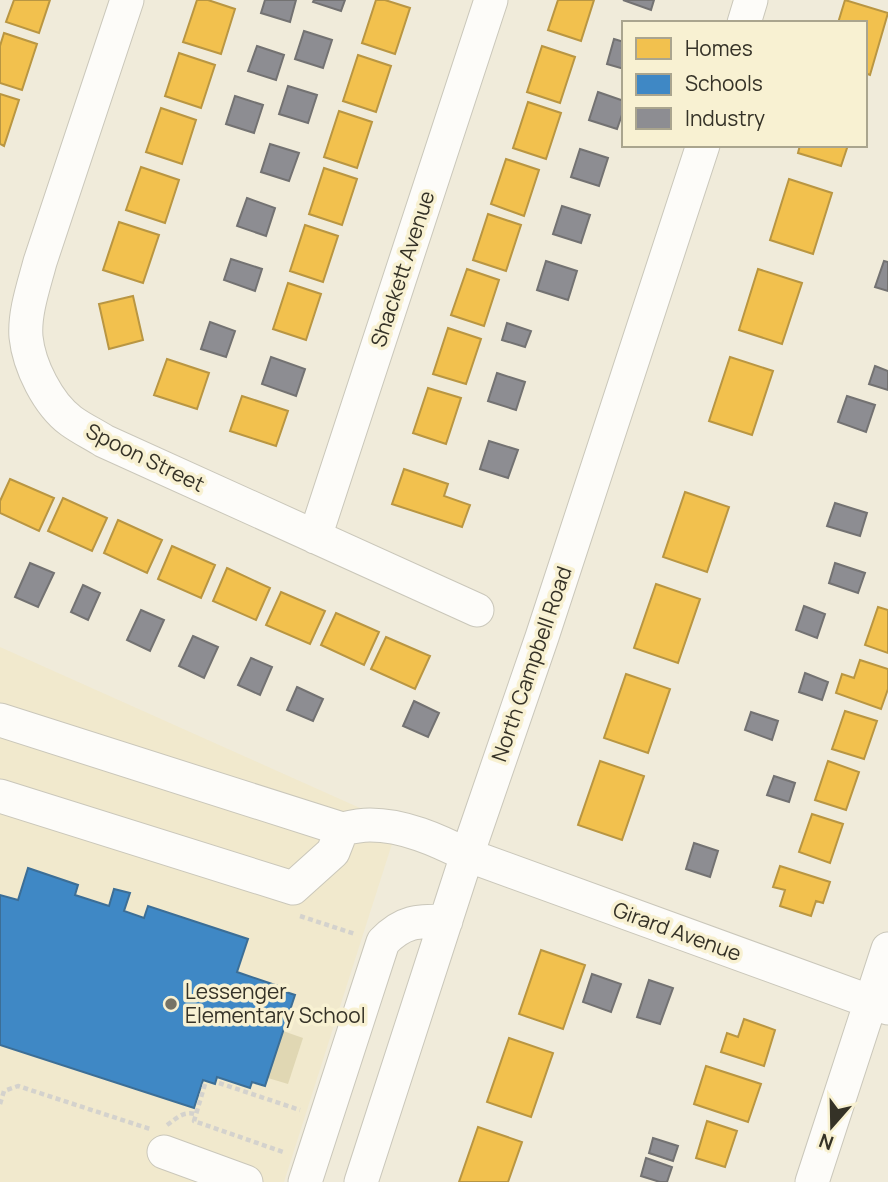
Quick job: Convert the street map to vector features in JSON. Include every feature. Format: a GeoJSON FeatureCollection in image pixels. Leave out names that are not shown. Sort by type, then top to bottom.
{"type":"FeatureCollection","features":[{"type":"Feature","properties":{"kind":"street","name":"Spoon Street"},"geometry":{"type":"LineString","coordinates":[[127,0],[29,302],[26,336],[34,368],[47,395],[69,420],[104,441],[477,610]]}},
{"type":"Feature","properties":{"kind":"street","name":"Shackett Avenue"},"geometry":{"type":"LineString","coordinates":[[315,537],[491,0]]}},
{"type":"Feature","properties":{"kind":"street"},"geometry":{"type":"LineString","coordinates":[[745,21],[751,0]]}},
{"type":"Feature","properties":{"kind":"street","name":"North Campbell Road"},"geometry":{"type":"LineString","coordinates":[[361,1182],[702,147]]}},
{"type":"Feature","properties":{"kind":"street"},"geometry":{"type":"LineString","coordinates":[[0,720],[342,829],[333,852],[293,888],[0,796]]}},
{"type":"Feature","properties":{"kind":"street","name":"Girard Avenue"},"geometry":{"type":"LineString","coordinates":[[342,829],[369,825],[389,827],[436,840],[467,855],[879,1004]]}},
{"type":"Feature","properties":{"kind":"street"},"geometry":{"type":"LineString","coordinates":[[297,1168],[383,942],[408,923],[446,921]]}},
{"type":"Feature","properties":{"kind":"street"},"geometry":{"type":"LineString","coordinates":[[812,1182],[879,1004],[888,949]]}},
{"type":"Feature","properties":{"kind":"street"},"geometry":{"type":"LineString","coordinates":[[163,1152],[246,1182]]}},
{"type":"Feature","properties":{"kind":"path"},"geometry":{"type":"LineString","coordinates":[[219,1083],[302,1111]]}},
{"type":"Feature","properties":{"kind":"path"},"geometry":{"type":"LineString","coordinates":[[205,1084],[194,1121],[297,1168]]}},
{"type":"Feature","properties":{"kind":"path"},"geometry":{"type":"LineString","coordinates":[[0,1104],[4,1091],[18,1086],[158,1131],[181,1114],[195,1114]]}},
{"type":"Feature","properties":{"kind":"shaded area","name":"Lessenger Elementary School"},"geometry":{"type":"Polygon","coordinates":[[[0,647],[398,825],[284,1182],[0,1182],[0,647]]]}},
{"type":"Feature","properties":{"kind":"shaded area"},"geometry":{"type":"Polygon","coordinates":[[[283,1031],[303,1038],[288,1084],[268,1078],[283,1031]]]}},
{"type":"Feature","properties":{"kind":"building: Homes"},"geometry":{"type":"Polygon","coordinates":[[[14,0],[50,0],[39,33],[6,22],[14,0]]]}},
{"type":"Feature","properties":{"kind":"building: Homes"},"geometry":{"type":"Polygon","coordinates":[[[197,0],[208,0],[235,9],[221,54],[183,42],[197,0]]]}},
{"type":"Feature","properties":{"kind":"building: Homes"},"geometry":{"type":"Polygon","coordinates":[[[376,0],[410,8],[395,54],[362,43],[376,0]]]}},
{"type":"Feature","properties":{"kind":"building: Homes"},"geometry":{"type":"Polygon","coordinates":[[[558,0],[594,0],[581,41],[548,30],[558,0]]]}},
{"type":"Feature","properties":{"kind":"building: Homes"},"geometry":{"type":"Polygon","coordinates":[[[845,0],[888,13],[870,75],[867,74],[867,21],[839,21],[845,0]]]}},
{"type":"Feature","properties":{"kind":"building: Homes"},"geometry":{"type":"Polygon","coordinates":[[[4,33],[37,44],[22,90],[0,83],[0,46],[4,33]]]}},
{"type":"Feature","properties":{"kind":"building: Homes"},"geometry":{"type":"Polygon","coordinates":[[[542,46],[575,57],[560,103],[527,92],[542,46]]]}},
{"type":"Feature","properties":{"kind":"building: Homes"},"geometry":{"type":"Polygon","coordinates":[[[179,53],[215,65],[201,108],[165,96],[179,53]]]}},
{"type":"Feature","properties":{"kind":"building: Homes"},"geometry":{"type":"Polygon","coordinates":[[[358,55],[391,66],[376,112],[343,101],[358,55]]]}},
{"type":"Feature","properties":{"kind":"building: Homes"},"geometry":{"type":"Polygon","coordinates":[[[0,94],[19,100],[4,146],[0,144],[0,94]]]}},
{"type":"Feature","properties":{"kind":"building: Homes"},"geometry":{"type":"Polygon","coordinates":[[[528,102],[561,113],[546,159],[513,148],[528,102]]]}},
{"type":"Feature","properties":{"kind":"building: Homes"},"geometry":{"type":"Polygon","coordinates":[[[161,108],[196,120],[182,164],[146,152],[161,108]]]}},
{"type":"Feature","properties":{"kind":"building: Homes"},"geometry":{"type":"Polygon","coordinates":[[[339,111],[372,122],[357,168],[324,157],[339,111]]]}},
{"type":"Feature","properties":{"kind":"building: Homes"},"geometry":{"type":"Polygon","coordinates":[[[800,147],[847,147],[841,166],[798,153],[800,147]]]}},
{"type":"Feature","properties":{"kind":"building: Homes"},"geometry":{"type":"Polygon","coordinates":[[[506,159],[539,170],[524,216],[491,204],[506,159]]]}},
{"type":"Feature","properties":{"kind":"building: Homes"},"geometry":{"type":"Polygon","coordinates":[[[141,167],[179,180],[165,223],[126,210],[141,167]]]}},
{"type":"Feature","properties":{"kind":"building: Homes"},"geometry":{"type":"Polygon","coordinates":[[[324,168],[357,179],[342,225],[309,214],[324,168]]]}},
{"type":"Feature","properties":{"kind":"building: Homes"},"geometry":{"type":"Polygon","coordinates":[[[789,179],[832,193],[813,254],[770,240],[789,179]]]}},
{"type":"Feature","properties":{"kind":"building: Homes"},"geometry":{"type":"Polygon","coordinates":[[[488,214],[521,225],[506,271],[473,260],[488,214]]]}},
{"type":"Feature","properties":{"kind":"building: Homes"},"geometry":{"type":"Polygon","coordinates":[[[119,222],[159,235],[143,283],[103,270],[119,222]]]}},
{"type":"Feature","properties":{"kind":"building: Homes"},"geometry":{"type":"Polygon","coordinates":[[[305,225],[338,236],[323,282],[290,271],[305,225]]]}},
{"type":"Feature","properties":{"kind":"building: Homes"},"geometry":{"type":"Polygon","coordinates":[[[467,269],[499,280],[484,326],[451,315],[467,269]]]}},
{"type":"Feature","properties":{"kind":"building: Homes"},"geometry":{"type":"Polygon","coordinates":[[[758,269],[802,283],[782,344],[739,330],[758,269]]]}},
{"type":"Feature","properties":{"kind":"building: Homes"},"geometry":{"type":"Polygon","coordinates":[[[288,283],[321,294],[306,340],[273,329],[288,283]]]}},
{"type":"Feature","properties":{"kind":"building: Homes"},"geometry":{"type":"Polygon","coordinates":[[[133,296],[143,340],[109,349],[99,304],[133,296]]]}},
{"type":"Feature","properties":{"kind":"building: Homes"},"geometry":{"type":"Polygon","coordinates":[[[448,328],[481,339],[466,384],[433,374],[448,328]]]}},
{"type":"Feature","properties":{"kind":"building: Homes"},"geometry":{"type":"Polygon","coordinates":[[[730,357],[773,371],[752,435],[709,421],[730,357]]]}},
{"type":"Feature","properties":{"kind":"building: Homes"},"geometry":{"type":"Polygon","coordinates":[[[167,359],[209,373],[197,409],[154,395],[167,359]]]}},
{"type":"Feature","properties":{"kind":"building: Homes"},"geometry":{"type":"Polygon","coordinates":[[[428,388],[461,398],[446,444],[413,433],[428,388]]]}},
{"type":"Feature","properties":{"kind":"building: Homes"},"geometry":{"type":"Polygon","coordinates":[[[242,396],[288,411],[276,446],[230,431],[242,396]]]}},
{"type":"Feature","properties":{"kind":"building: Homes"},"geometry":{"type":"Polygon","coordinates":[[[404,469],[448,484],[444,496],[470,505],[462,527],[392,504],[404,469]]]}},
{"type":"Feature","properties":{"kind":"building: Homes"},"geometry":{"type":"Polygon","coordinates":[[[10,479],[54,498],[39,531],[0,513],[0,501],[10,479]]]}},
{"type":"Feature","properties":{"kind":"building: Homes"},"geometry":{"type":"Polygon","coordinates":[[[685,492],[729,507],[707,572],[663,557],[685,492]]]}},
{"type":"Feature","properties":{"kind":"building: Homes"},"geometry":{"type":"Polygon","coordinates":[[[63,498],[107,518],[92,551],[48,531],[63,498]]]}},
{"type":"Feature","properties":{"kind":"building: Homes"},"geometry":{"type":"Polygon","coordinates":[[[118,520],[162,540],[147,573],[104,553],[118,520]]]}},
{"type":"Feature","properties":{"kind":"building: Homes"},"geometry":{"type":"Polygon","coordinates":[[[172,546],[215,565],[201,598],[158,579],[172,546]]]}},
{"type":"Feature","properties":{"kind":"building: Homes"},"geometry":{"type":"Polygon","coordinates":[[[227,568],[270,588],[256,620],[213,601],[227,568]]]}},
{"type":"Feature","properties":{"kind":"building: Homes"},"geometry":{"type":"Polygon","coordinates":[[[656,584],[700,599],[678,663],[634,648],[656,584]]]}},
{"type":"Feature","properties":{"kind":"building: Homes"},"geometry":{"type":"Polygon","coordinates":[[[281,592],[325,611],[310,644],[266,625],[281,592]]]}},
{"type":"Feature","properties":{"kind":"building: Homes"},"geometry":{"type":"Polygon","coordinates":[[[878,607],[888,610],[888,653],[865,645],[878,607]]]}},
{"type":"Feature","properties":{"kind":"building: Homes"},"geometry":{"type":"Polygon","coordinates":[[[336,613],[379,632],[364,665],[321,645],[336,613]]]}},
{"type":"Feature","properties":{"kind":"building: Homes"},"geometry":{"type":"Polygon","coordinates":[[[386,637],[430,656],[415,689],[371,669],[386,637]]]}},
{"type":"Feature","properties":{"kind":"building: Homes"},"geometry":{"type":"Polygon","coordinates":[[[860,660],[888,669],[888,689],[881,709],[836,693],[842,674],[854,678],[860,660]]]}},
{"type":"Feature","properties":{"kind":"building: Homes"},"geometry":{"type":"Polygon","coordinates":[[[626,674],[670,689],[648,753],[604,738],[626,674]]]}},
{"type":"Feature","properties":{"kind":"building: Homes"},"geometry":{"type":"Polygon","coordinates":[[[845,711],[877,721],[864,759],[832,749],[845,711]]]}},
{"type":"Feature","properties":{"kind":"building: Homes"},"geometry":{"type":"Polygon","coordinates":[[[600,761],[644,776],[622,840],[578,825],[600,761]]]}},
{"type":"Feature","properties":{"kind":"building: Homes"},"geometry":{"type":"Polygon","coordinates":[[[828,761],[859,772],[846,810],[815,800],[828,761]]]}},
{"type":"Feature","properties":{"kind":"building: Homes"},"geometry":{"type":"Polygon","coordinates":[[[812,814],[843,824],[830,863],[799,852],[812,814]]]}},
{"type":"Feature","properties":{"kind":"building: Homes"},"geometry":{"type":"Polygon","coordinates":[[[780,866],[830,882],[823,903],[816,901],[811,916],[780,906],[785,890],[773,887],[780,866]]]}},
{"type":"Feature","properties":{"kind":"building: Homes"},"geometry":{"type":"Polygon","coordinates":[[[541,950],[585,965],[563,1029],[519,1014],[541,950]]]}},
{"type":"Feature","properties":{"kind":"building: Homes"},"geometry":{"type":"Polygon","coordinates":[[[744,1019],[775,1030],[764,1066],[721,1052],[727,1033],[738,1037],[744,1019]]]}},
{"type":"Feature","properties":{"kind":"building: Homes"},"geometry":{"type":"Polygon","coordinates":[[[509,1038],[553,1053],[531,1117],[487,1102],[509,1038]]]}},
{"type":"Feature","properties":{"kind":"building: Homes"},"geometry":{"type":"Polygon","coordinates":[[[706,1066],[761,1084],[748,1122],[694,1104],[706,1066]]]}},
{"type":"Feature","properties":{"kind":"building: Homes"},"geometry":{"type":"Polygon","coordinates":[[[707,1121],[737,1131],[725,1167],[696,1158],[707,1121]]]}},
{"type":"Feature","properties":{"kind":"building: Homes"},"geometry":{"type":"Polygon","coordinates":[[[478,1127],[522,1142],[508,1182],[459,1182],[478,1127]]]}},
{"type":"Feature","properties":{"kind":"building: Schools"},"geometry":{"type":"Polygon","coordinates":[[[28,868],[78,885],[75,895],[109,906],[114,889],[130,893],[124,911],[144,918],[148,906],[248,939],[237,972],[284,988],[283,991],[295,995],[265,1086],[252,1082],[250,1088],[217,1077],[215,1084],[203,1080],[194,1108],[0,1045],[0,895],[18,900],[28,868]]]}},
{"type":"Feature","properties":{"kind":"building: Industry"},"geometry":{"type":"Polygon","coordinates":[[[265,0],[296,0],[290,22],[261,13],[265,0]]]}},
{"type":"Feature","properties":{"kind":"building: Industry"},"geometry":{"type":"Polygon","coordinates":[[[345,0],[341,11],[313,2],[345,0]]]}},
{"type":"Feature","properties":{"kind":"building: Industry"},"geometry":{"type":"Polygon","coordinates":[[[623,0],[654,0],[651,10],[623,0]]]}},
{"type":"Feature","properties":{"kind":"building: Industry"},"geometry":{"type":"Polygon","coordinates":[[[304,31],[332,40],[323,68],[295,59],[304,31]]]}},
{"type":"Feature","properties":{"kind":"building: Industry"},"geometry":{"type":"Polygon","coordinates":[[[614,39],[622,41],[622,68],[607,64],[614,39]]]}},
{"type":"Feature","properties":{"kind":"building: Industry"},"geometry":{"type":"Polygon","coordinates":[[[257,46],[284,55],[276,80],[248,71],[257,46]]]}},
{"type":"Feature","properties":{"kind":"building: Industry"},"geometry":{"type":"Polygon","coordinates":[[[288,86],[317,95],[308,123],[279,114],[288,86]]]}},
{"type":"Feature","properties":{"kind":"building: Industry"},"geometry":{"type":"Polygon","coordinates":[[[598,92],[622,100],[622,115],[617,129],[589,120],[598,92]]]}},
{"type":"Feature","properties":{"kind":"building: Industry"},"geometry":{"type":"Polygon","coordinates":[[[235,96],[263,105],[254,133],[226,124],[235,96]]]}},
{"type":"Feature","properties":{"kind":"building: Industry"},"geometry":{"type":"Polygon","coordinates":[[[270,144],[299,153],[289,181],[261,172],[270,144]]]}},
{"type":"Feature","properties":{"kind":"building: Industry"},"geometry":{"type":"Polygon","coordinates":[[[580,149],[608,158],[599,186],[571,177],[580,149]]]}},
{"type":"Feature","properties":{"kind":"building: Industry"},"geometry":{"type":"Polygon","coordinates":[[[247,198],[275,208],[266,236],[237,226],[247,198]]]}},
{"type":"Feature","properties":{"kind":"building: Industry"},"geometry":{"type":"Polygon","coordinates":[[[562,206],[590,215],[581,243],[553,234],[562,206]]]}},
{"type":"Feature","properties":{"kind":"building: Industry"},"geometry":{"type":"Polygon","coordinates":[[[231,259],[262,269],[255,291],[224,280],[231,259]]]}},
{"type":"Feature","properties":{"kind":"building: Industry"},"geometry":{"type":"Polygon","coordinates":[[[546,261],[577,271],[568,300],[537,290],[546,261]]]}},
{"type":"Feature","properties":{"kind":"building: Industry"},"geometry":{"type":"Polygon","coordinates":[[[884,261],[888,262],[888,291],[875,287],[884,261]]]}},
{"type":"Feature","properties":{"kind":"building: Industry"},"geometry":{"type":"Polygon","coordinates":[[[210,322],[235,331],[226,357],[201,349],[210,322]]]}},
{"type":"Feature","properties":{"kind":"building: Industry"},"geometry":{"type":"Polygon","coordinates":[[[507,323],[531,331],[525,347],[502,340],[507,323]]]}},
{"type":"Feature","properties":{"kind":"building: Industry"},"geometry":{"type":"Polygon","coordinates":[[[271,357],[305,369],[296,396],[262,384],[271,357]]]}},
{"type":"Feature","properties":{"kind":"building: Industry"},"geometry":{"type":"Polygon","coordinates":[[[875,366],[888,371],[888,390],[869,384],[875,366]]]}},
{"type":"Feature","properties":{"kind":"building: Industry"},"geometry":{"type":"Polygon","coordinates":[[[497,373],[525,382],[516,410],[488,401],[497,373]]]}},
{"type":"Feature","properties":{"kind":"building: Industry"},"geometry":{"type":"Polygon","coordinates":[[[847,396],[875,405],[866,432],[838,422],[847,396]]]}},
{"type":"Feature","properties":{"kind":"building: Industry"},"geometry":{"type":"Polygon","coordinates":[[[489,441],[518,450],[508,478],[480,469],[489,441]]]}},
{"type":"Feature","properties":{"kind":"building: Industry"},"geometry":{"type":"Polygon","coordinates":[[[835,503],[867,513],[860,536],[827,526],[835,503]]]}},
{"type":"Feature","properties":{"kind":"building: Industry"},"geometry":{"type":"Polygon","coordinates":[[[30,563],[54,573],[38,607],[15,597],[30,563]]]}},
{"type":"Feature","properties":{"kind":"building: Industry"},"geometry":{"type":"Polygon","coordinates":[[[835,563],[865,573],[858,593],[829,583],[835,563]]]}},
{"type":"Feature","properties":{"kind":"building: Industry"},"geometry":{"type":"Polygon","coordinates":[[[83,585],[100,593],[88,620],[71,612],[83,585]]]}},
{"type":"Feature","properties":{"kind":"building: Industry"},"geometry":{"type":"Polygon","coordinates":[[[804,606],[825,614],[817,638],[796,630],[804,606]]]}},
{"type":"Feature","properties":{"kind":"building: Industry"},"geometry":{"type":"Polygon","coordinates":[[[141,610],[164,620],[150,651],[127,640],[141,610]]]}},
{"type":"Feature","properties":{"kind":"building: Industry"},"geometry":{"type":"Polygon","coordinates":[[[193,636],[218,647],[204,678],[179,666],[193,636]]]}},
{"type":"Feature","properties":{"kind":"building: Industry"},"geometry":{"type":"Polygon","coordinates":[[[251,658],[272,667],[260,695],[238,685],[251,658]]]}},
{"type":"Feature","properties":{"kind":"building: Industry"},"geometry":{"type":"Polygon","coordinates":[[[805,673],[828,682],[822,700],[799,692],[805,673]]]}},
{"type":"Feature","properties":{"kind":"building: Industry"},"geometry":{"type":"Polygon","coordinates":[[[297,687],[323,699],[313,721],[287,710],[297,687]]]}},
{"type":"Feature","properties":{"kind":"building: Industry"},"geometry":{"type":"Polygon","coordinates":[[[414,701],[439,713],[428,737],[403,726],[414,701]]]}},
{"type":"Feature","properties":{"kind":"building: Industry"},"geometry":{"type":"Polygon","coordinates":[[[751,712],[778,721],[772,740],[745,730],[751,712]]]}},
{"type":"Feature","properties":{"kind":"building: Industry"},"geometry":{"type":"Polygon","coordinates":[[[774,776],[795,783],[789,802],[767,795],[774,776]]]}},
{"type":"Feature","properties":{"kind":"building: Industry"},"geometry":{"type":"Polygon","coordinates":[[[694,843],[718,851],[710,877],[686,869],[694,843]]]}},
{"type":"Feature","properties":{"kind":"building: Industry"},"geometry":{"type":"Polygon","coordinates":[[[592,974],[621,984],[611,1012],[583,1002],[592,974]]]}},
{"type":"Feature","properties":{"kind":"building: Industry"},"geometry":{"type":"Polygon","coordinates":[[[649,980],[673,988],[660,1024],[637,1017],[649,980]]]}},
{"type":"Feature","properties":{"kind":"building: Industry"},"geometry":{"type":"Polygon","coordinates":[[[653,1138],[678,1146],[673,1161],[649,1153],[653,1138]]]}},
{"type":"Feature","properties":{"kind":"building: Industry"},"geometry":{"type":"Polygon","coordinates":[[[646,1158],[672,1167],[667,1182],[641,1176],[646,1158]]]}},
{"type":"Feature","properties":{"kind":"place","name":"Lessenger Elementary School"},"geometry":{"type":"Point","coordinates":[171,1004]}}]}
